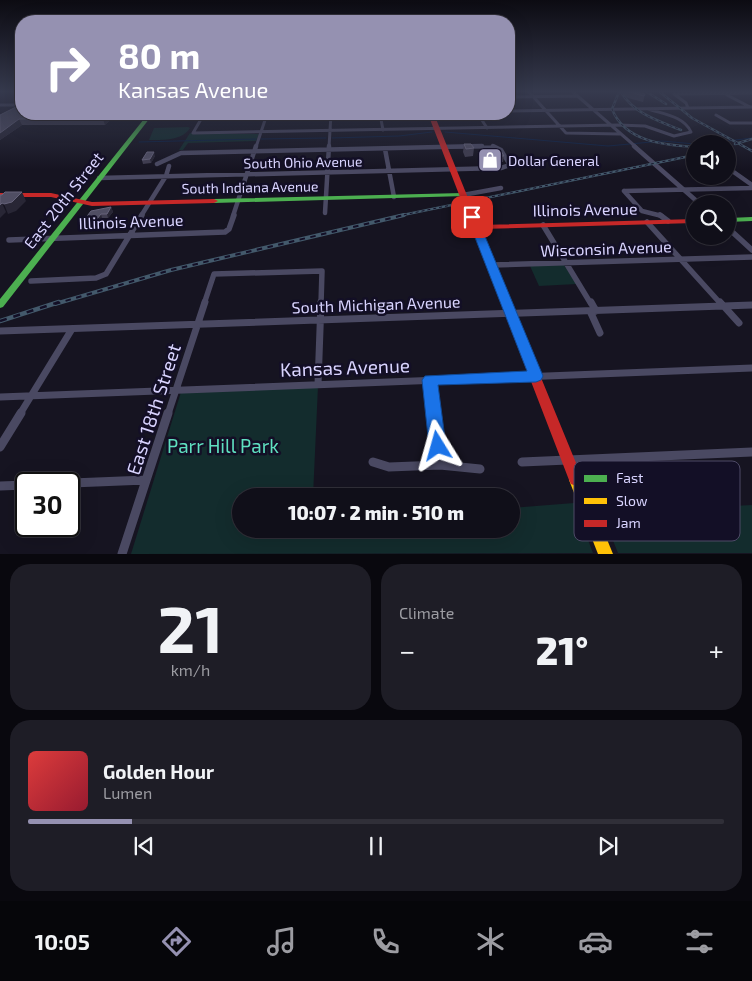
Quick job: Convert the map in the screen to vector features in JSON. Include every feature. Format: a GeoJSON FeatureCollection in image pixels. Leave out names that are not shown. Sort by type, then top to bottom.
{"type":"FeatureCollection","features":[{"type":"Feature","properties":{"kind":"main road","name":"East 20th Street"},"geometry":{"type":"LineString","coordinates":[[0,305],[145,120]]}},
{"type":"Feature","properties":{"kind":"main road"},"geometry":{"type":"LineString","coordinates":[[433,120],[574,473]]}},
{"type":"Feature","properties":{"kind":"main road"},"geometry":{"type":"LineString","coordinates":[[64,198],[88,192]]}},
{"type":"Feature","properties":{"kind":"main road","name":"South Indiana Avenue"},"geometry":{"type":"LineString","coordinates":[[0,195],[48,194],[79,203],[149,203],[464,195]]}},
{"type":"Feature","properties":{"kind":"main road"},"geometry":{"type":"LineString","coordinates":[[736,220],[752,219]]}},
{"type":"Feature","properties":{"kind":"main road","name":"Illinois Avenue"},"geometry":{"type":"LineString","coordinates":[[476,227],[686,220]]}},
{"type":"Feature","properties":{"kind":"main road"},"geometry":{"type":"LineString","coordinates":[[601,541],[606,554]]}},
{"type":"Feature","properties":{"kind":"street"},"geometry":{"type":"LineString","coordinates":[[552,118],[569,134],[620,134]]}},
{"type":"Feature","properties":{"kind":"street"},"geometry":{"type":"LineString","coordinates":[[602,118],[689,195]]}},
{"type":"Feature","properties":{"kind":"street"},"geometry":{"type":"LineString","coordinates":[[200,120],[194,133],[610,125],[640,126],[670,135],[690,134],[688,124],[673,118]]}},
{"type":"Feature","properties":{"kind":"street"},"geometry":{"type":"LineString","coordinates":[[721,118],[728,122],[752,123]]}},
{"type":"Feature","properties":{"kind":"street"},"geometry":{"type":"LineString","coordinates":[[238,201],[265,120]]}},
{"type":"Feature","properties":{"kind":"street"},"geometry":{"type":"LineString","coordinates":[[325,213],[331,120]]}},
{"type":"Feature","properties":{"kind":"street"},"geometry":{"type":"LineString","coordinates":[[381,120],[382,130]]}},
{"type":"Feature","properties":{"kind":"street"},"geometry":{"type":"LineString","coordinates":[[482,120],[487,128]]}},
{"type":"Feature","properties":{"kind":"street","name":"South Ohio Avenue"},"geometry":{"type":"LineString","coordinates":[[100,178],[507,168],[510,164],[501,150],[492,146],[444,147]]}},
{"type":"Feature","properties":{"kind":"street"},"geometry":{"type":"LineString","coordinates":[[157,164],[162,160],[182,153],[444,147]]}},
{"type":"Feature","properties":{"kind":"street"},"geometry":{"type":"LineString","coordinates":[[385,149],[394,197]]}},
{"type":"Feature","properties":{"kind":"street"},"geometry":{"type":"LineString","coordinates":[[31,281],[96,278],[103,276],[166,176],[170,166]]}},
{"type":"Feature","properties":{"kind":"street"},"geometry":{"type":"LineString","coordinates":[[736,174],[752,187]]}},
{"type":"Feature","properties":{"kind":"street"},"geometry":{"type":"LineString","coordinates":[[668,221],[659,214],[642,211],[624,190],[752,187]]}},
{"type":"Feature","properties":{"kind":"street","name":"South Indiana Avenue"},"geometry":{"type":"LineString","coordinates":[[464,195],[502,188]]}},
{"type":"Feature","properties":{"kind":"street","name":"Illinois Avenue"},"geometry":{"type":"LineString","coordinates":[[8,240],[225,232],[229,229],[238,201]]}},
{"type":"Feature","properties":{"kind":"street"},"geometry":{"type":"LineString","coordinates":[[647,222],[740,323]]}},
{"type":"Feature","properties":{"kind":"street"},"geometry":{"type":"LineString","coordinates":[[543,225],[567,263],[593,311],[600,333]]}},
{"type":"Feature","properties":{"kind":"street"},"geometry":{"type":"LineString","coordinates":[[736,235],[752,250]]}},
{"type":"Feature","properties":{"kind":"street","name":"Wisconsin Avenue"},"geometry":{"type":"LineString","coordinates":[[492,266],[752,257]]}},
{"type":"Feature","properties":{"kind":"street","name":"East 18th Street"},"geometry":{"type":"LineString","coordinates":[[122,554],[214,274],[322,271],[320,320]]}},
{"type":"Feature","properties":{"kind":"street","name":"South Michigan Avenue"},"geometry":{"type":"LineString","coordinates":[[0,331],[752,306]]}},
{"type":"Feature","properties":{"kind":"street"},"geometry":{"type":"LineString","coordinates":[[318,384],[320,320]]}},
{"type":"Feature","properties":{"kind":"street"},"geometry":{"type":"LineString","coordinates":[[0,447],[72,329]]}},
{"type":"Feature","properties":{"kind":"street","name":"Kansas Avenue"},"geometry":{"type":"LineString","coordinates":[[0,397],[752,368]]}},
{"type":"Feature","properties":{"kind":"street"},"geometry":{"type":"LineString","coordinates":[[430,380],[440,464]]}},
{"type":"Feature","properties":{"kind":"street"},"geometry":{"type":"LineString","coordinates":[[522,462],[752,452]]}},
{"type":"Feature","properties":{"kind":"street"},"geometry":{"type":"LineString","coordinates":[[373,462],[389,467],[440,464],[480,469]]}},
{"type":"Feature","properties":{"kind":"street"},"geometry":{"type":"LineString","coordinates":[[80,483],[146,480]]}},
{"type":"Feature","properties":{"kind":"street"},"geometry":{"type":"LineString","coordinates":[[0,486],[15,485]]}},
{"type":"Feature","properties":{"kind":"green space"},"geometry":{"type":"Polygon","coordinates":[[[154,128],[190,128],[177,138],[149,140],[154,128]]]}},
{"type":"Feature","properties":{"kind":"green space"},"geometry":{"type":"Polygon","coordinates":[[[190,133],[259,134],[256,141],[188,143],[183,150],[179,150],[190,133]]]}},
{"type":"Feature","properties":{"kind":"green space"},"geometry":{"type":"Polygon","coordinates":[[[564,265],[577,284],[539,286],[530,266],[564,265]]]}},
{"type":"Feature","properties":{"kind":"green space","name":"Parr Hill Park"},"geometry":{"type":"Polygon","coordinates":[[[318,386],[313,488],[232,488],[232,538],[520,538],[520,507],[574,503],[574,541],[588,541],[593,553],[131,554],[181,392],[318,386]]]}},
{"type":"Feature","properties":{"kind":"green space"},"geometry":{"type":"Polygon","coordinates":[[[752,505],[752,553],[618,553],[613,541],[740,541],[740,506],[752,505]]]}},
{"type":"Feature","properties":{"kind":"building"},"geometry":{"type":"Polygon","coordinates":[[[0,118],[15,118],[15,120],[18,120],[0,133],[0,118]]]}},
{"type":"Feature","properties":{"kind":"building"},"geometry":{"type":"Polygon","coordinates":[[[464,144],[471,144],[474,148],[466,149],[464,144]]]}},
{"type":"Feature","properties":{"kind":"building"},"geometry":{"type":"Polygon","coordinates":[[[501,151],[504,156],[481,157],[479,152],[501,151]]]}},
{"type":"Feature","properties":{"kind":"building"},"geometry":{"type":"Polygon","coordinates":[[[147,152],[154,152],[150,159],[142,160],[147,152]]]}},
{"type":"Feature","properties":{"kind":"building"},"geometry":{"type":"Polygon","coordinates":[[[5,192],[22,192],[12,202],[0,205],[0,195],[5,192]]]}},
{"type":"Feature","properties":{"kind":"building"},"geometry":{"type":"Polygon","coordinates":[[[111,207],[107,214],[101,214],[93,224],[81,224],[91,211],[111,207]]]}},
{"type":"Feature","properties":{"kind":"waterway"},"geometry":{"type":"LineString","coordinates":[[332,138],[399,136],[432,132]]}},
{"type":"Feature","properties":{"kind":"waterway"},"geometry":{"type":"LineString","coordinates":[[445,132],[608,146],[662,141],[686,143]]}},
{"type":"Feature","properties":{"kind":"waterway"},"geometry":{"type":"LineString","coordinates":[[261,139],[326,138]]}},
{"type":"Feature","properties":{"kind":"waterway"},"geometry":{"type":"LineString","coordinates":[[736,140],[752,138]]}},
{"type":"Feature","properties":{"kind":"waterway"},"geometry":{"type":"LineString","coordinates":[[139,142],[256,139]]}},
{"type":"Feature","properties":{"kind":"railway"},"geometry":{"type":"LineString","coordinates":[[617,118],[626,129],[647,140],[686,146]]}},
{"type":"Feature","properties":{"kind":"railway"},"geometry":{"type":"LineString","coordinates":[[652,118],[681,130]]}},
{"type":"Feature","properties":{"kind":"railway"},"geometry":{"type":"LineString","coordinates":[[692,118],[738,143]]}},
{"type":"Feature","properties":{"kind":"railway"},"geometry":{"type":"LineString","coordinates":[[738,143],[752,139]]}},
{"type":"Feature","properties":{"kind":"railway"},"geometry":{"type":"LineString","coordinates":[[738,143],[752,151]]}},
{"type":"Feature","properties":{"kind":"railway"},"geometry":{"type":"LineString","coordinates":[[398,216],[686,157]]}},
{"type":"Feature","properties":{"kind":"railway"},"geometry":{"type":"LineString","coordinates":[[55,304],[171,270],[404,215]]}},
{"type":"Feature","properties":{"kind":"railway"},"geometry":{"type":"LineString","coordinates":[[0,321],[59,302]]}},
{"type":"Feature","properties":{"kind":"traffic: fast"},"geometry":{"type":"LineString","coordinates":[[0,305],[145,120]]}},
{"type":"Feature","properties":{"kind":"traffic: fast"},"geometry":{"type":"LineString","coordinates":[[214,201],[463,195]]}},
{"type":"Feature","properties":{"kind":"traffic: fast"},"geometry":{"type":"LineString","coordinates":[[736,220],[752,219]]}},
{"type":"Feature","properties":{"kind":"traffic: slow"},"geometry":{"type":"LineString","coordinates":[[601,541],[606,554]]}},
{"type":"Feature","properties":{"kind":"traffic: jam"},"geometry":{"type":"LineString","coordinates":[[433,120],[574,475]]}},
{"type":"Feature","properties":{"kind":"traffic: jam"},"geometry":{"type":"LineString","coordinates":[[0,195],[51,195],[92,204],[214,201]]}},
{"type":"Feature","properties":{"kind":"traffic: jam"},"geometry":{"type":"LineString","coordinates":[[476,227],[686,221]]}},
{"type":"Feature","properties":{"kind":"place","name":"Dollar General"},"geometry":{"type":"Point","coordinates":[490,160]}},
{"type":"Feature","properties":{"kind":"route"},"geometry":{"type":"LineString","coordinates":[[438,446],[430,380],[536,376],[472,217]]}}]}
